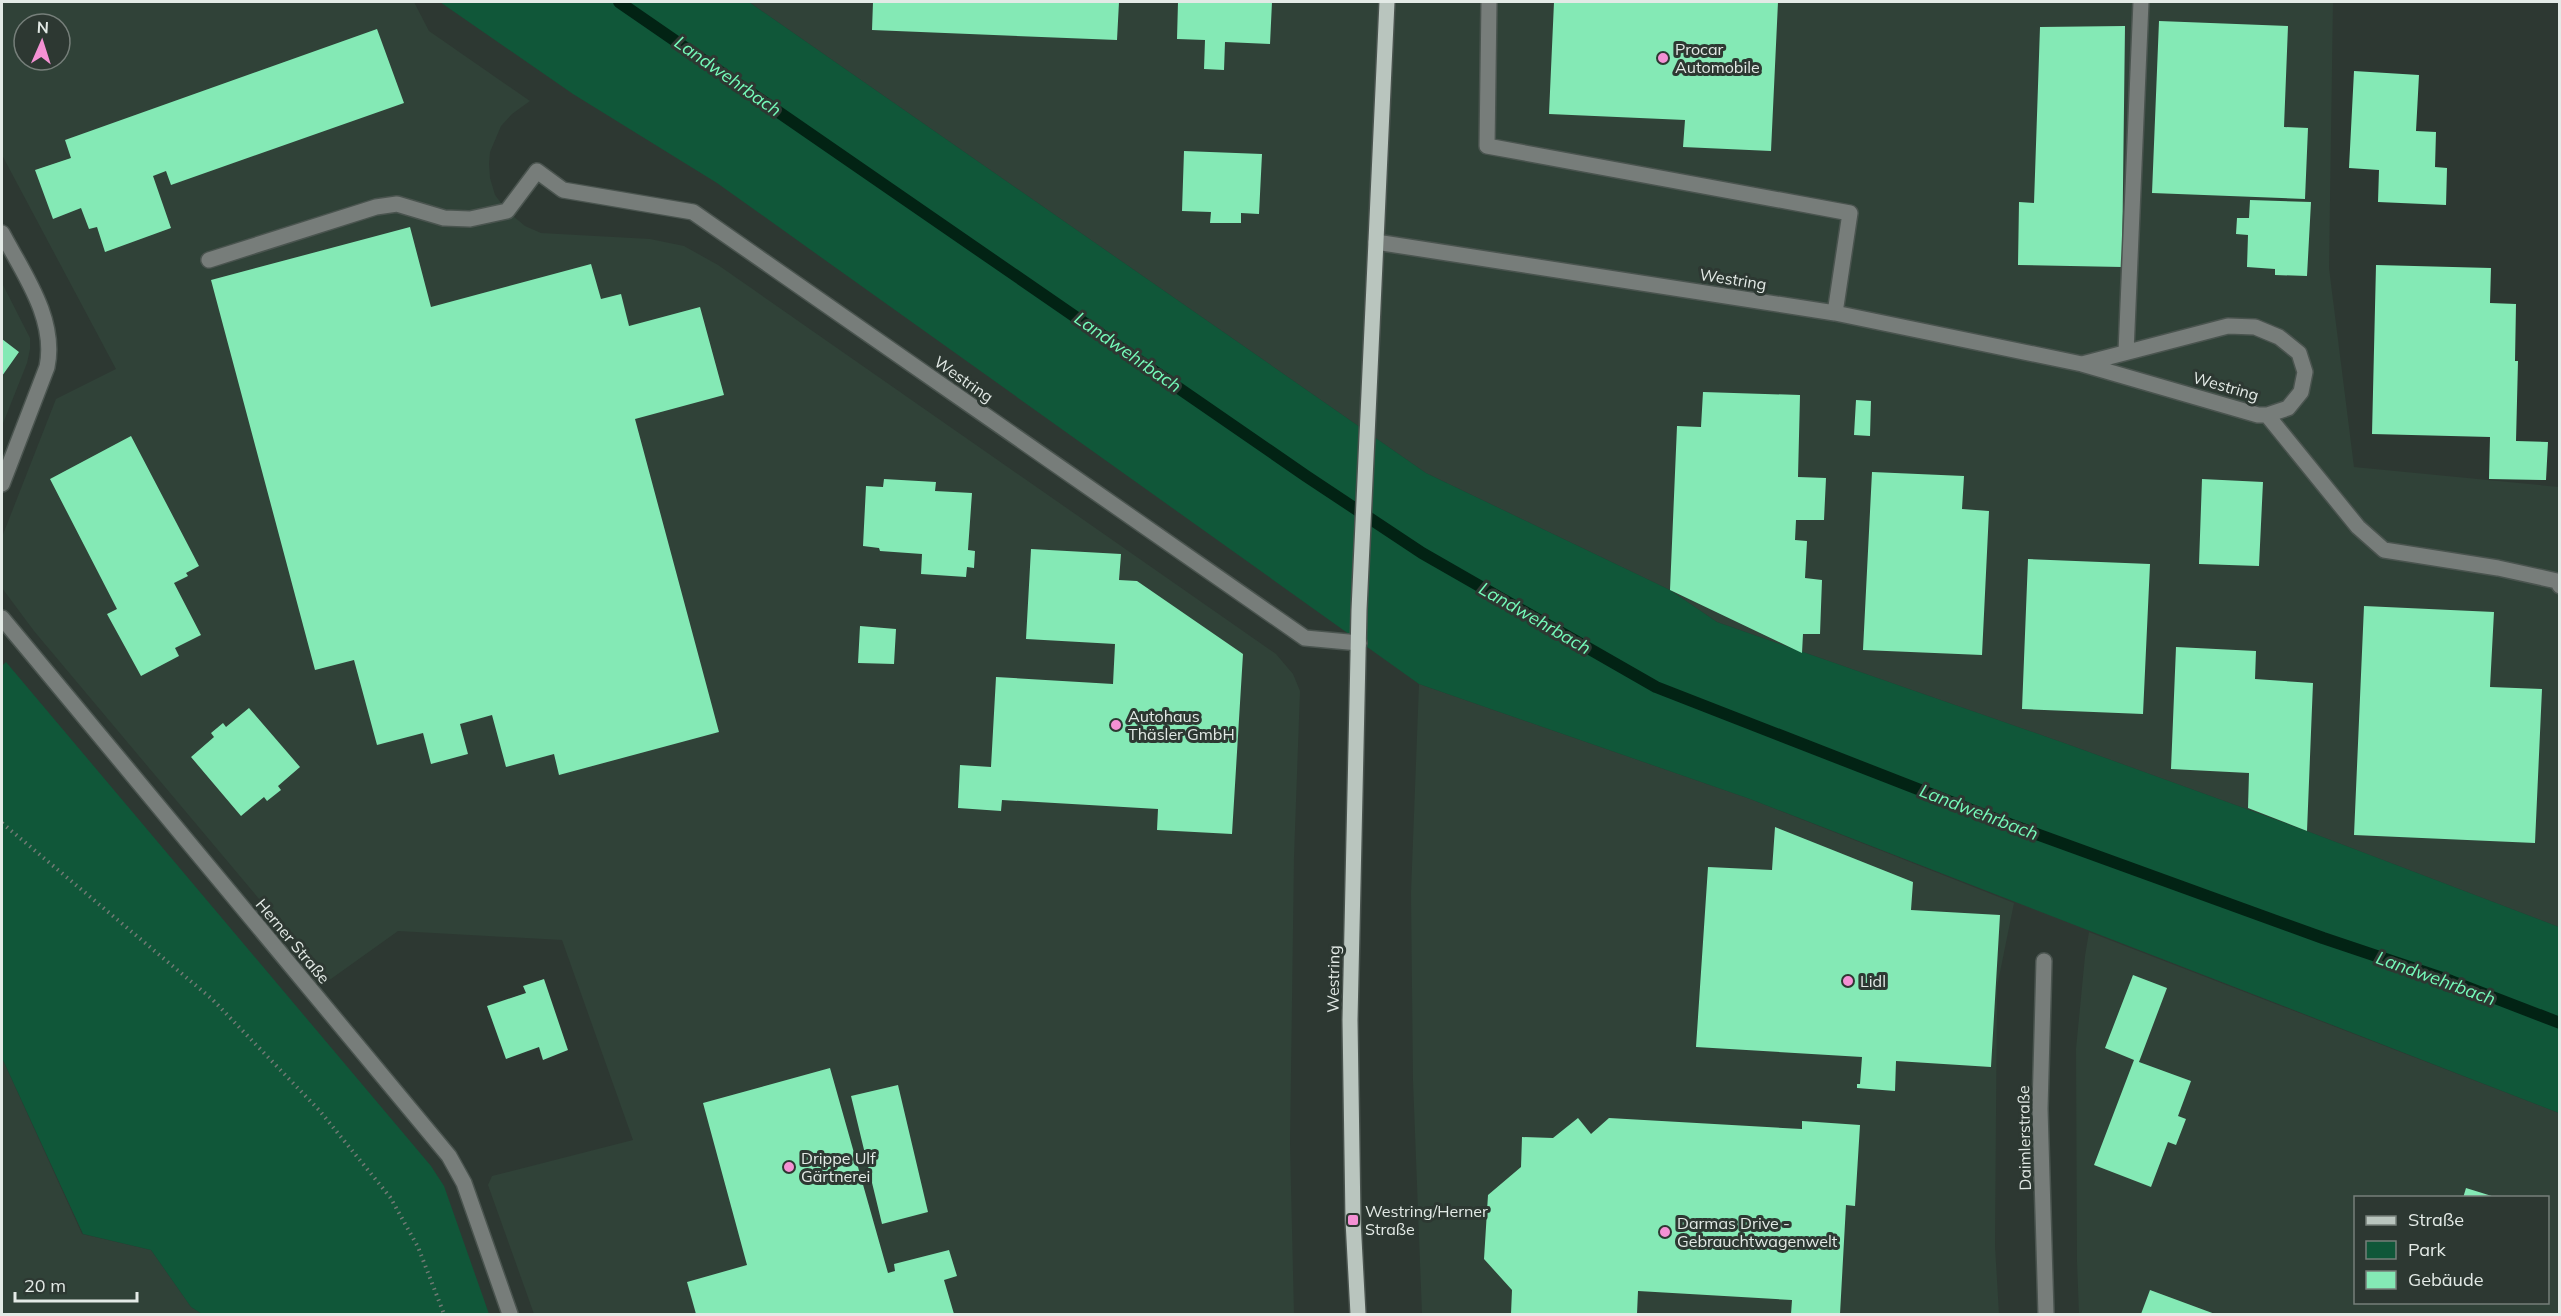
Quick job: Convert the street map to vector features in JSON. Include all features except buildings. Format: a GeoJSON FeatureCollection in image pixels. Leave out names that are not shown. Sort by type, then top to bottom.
{"type":"FeatureCollection","features":[{"type":"Feature","properties":{"kind":"main road","name":"Westring"},"geometry":{"type":"LineString","coordinates":[[1358,1314],[1353,1209],[1350,1020],[1359,610],[1387,2]]}},
{"type":"Feature","properties":{"kind":"street"},"geometry":{"type":"LineString","coordinates":[[1490,2],[1487,146],[1850,213],[1835,314]]}},
{"type":"Feature","properties":{"kind":"street"},"geometry":{"type":"LineString","coordinates":[[2126,352],[2141,2]]}},
{"type":"Feature","properties":{"kind":"street","name":"Westring"},"geometry":{"type":"LineString","coordinates":[[209,260],[376,207],[397,204],[444,218],[470,219],[507,211],[537,171],[563,190],[693,212],[1305,638],[1359,644]]}},
{"type":"Feature","properties":{"kind":"street"},"geometry":{"type":"LineString","coordinates":[[2,232],[48,325],[50,350],[40,387],[2,484]]}},
{"type":"Feature","properties":{"kind":"street","name":"Westring"},"geometry":{"type":"LineString","coordinates":[[1376,242],[1835,314],[2082,364],[2258,415],[2267,415],[2288,408],[2301,392],[2305,372],[2299,353],[2279,337],[2255,327],[2228,326],[2082,364]]}},
{"type":"Feature","properties":{"kind":"street"},"geometry":{"type":"LineString","coordinates":[[2267,415],[2358,528],[2384,550],[2498,568],[2558,581],[2559,586]]}},
{"type":"Feature","properties":{"kind":"street","name":"Herner Straße"},"geometry":{"type":"LineString","coordinates":[[2,618],[449,1156],[464,1183],[510,1314]]}},
{"type":"Feature","properties":{"kind":"street","name":"Daimlerstraße"},"geometry":{"type":"LineString","coordinates":[[2044,961],[2040,1109],[2046,1314]]}},
{"type":"Feature","properties":{"kind":"path"},"geometry":{"type":"LineString","coordinates":[[2,823],[212,999],[319,1110],[390,1197],[418,1247],[444,1314]]}},
{"type":"Feature","properties":{"kind":"shaded area"},"geometry":{"type":"Polygon","coordinates":[[[2,2],[414,2],[429,31],[530,101],[512,114],[501,126],[490,152],[489,164],[495,195],[507,211],[525,226],[541,233],[650,239],[684,246],[718,265],[1276,654],[1293,674],[1300,691],[1294,857],[1290,1144],[1294,1314],[534,1314],[488,1185],[492,1176],[633,1140],[562,940],[398,931],[328,981],[34,631],[2,588],[2,537],[56,399],[116,369],[2,155],[2,2]]]}},
{"type":"Feature","properties":{"kind":"shaded area"},"geometry":{"type":"Polygon","coordinates":[[[749,2],[2333,2],[2329,268],[2354,467],[2559,487],[2559,927],[2307,831],[2067,744],[1717,622],[1670,590],[1426,473],[749,2]]]}},
{"type":"Feature","properties":{"kind":"shaded area"},"geometry":{"type":"Polygon","coordinates":[[[2,283],[30,338],[30,349],[27,363],[2,426],[2,283]]]}},
{"type":"Feature","properties":{"kind":"shaded area"},"geometry":{"type":"Polygon","coordinates":[[[1419,684],[1750,799],[2014,903],[1997,987],[1995,1246],[1999,1314],[1422,1314],[1413,1081],[1411,893],[1419,684]]]}},
{"type":"Feature","properties":{"kind":"shaded area"},"geometry":{"type":"Polygon","coordinates":[[[2089,932],[2559,1113],[2559,1314],[2079,1314],[2076,1049],[2089,932]]]}},
{"type":"Feature","properties":{"kind":"shaded area"},"geometry":{"type":"Polygon","coordinates":[[[2,1058],[82,1234],[151,1250],[191,1307],[202,1314],[2,1314],[2,1058]]]}},
{"type":"Feature","properties":{"kind":"green space"},"geometry":{"type":"Polygon","coordinates":[[[440,2],[749,2],[1426,473],[1670,590],[1717,622],[2067,744],[2307,831],[2559,927],[2559,1113],[1750,799],[1419,684],[717,183],[573,94],[440,2]]]}},
{"type":"Feature","properties":{"kind":"green space"},"geometry":{"type":"Polygon","coordinates":[[[6,662],[431,1166],[444,1186],[489,1314],[202,1314],[191,1307],[151,1250],[83,1234],[2,1058],[2,666],[6,662]]]}},
{"type":"Feature","properties":{"kind":"waterway","name":"Landwehrbach"},"geometry":{"type":"LineString","coordinates":[[619,2],[1306,476],[1422,553],[1656,687],[1987,816],[2323,938],[2451,981],[2560,1023]]}},
{"type":"Feature","properties":{"kind":"place","name":"Procar Automobile"},"geometry":{"type":"Point","coordinates":[1663,58]}},
{"type":"Feature","properties":{"kind":"place","name":"Autohaus Thäsler GmbH"},"geometry":{"type":"Point","coordinates":[1116,725]}},
{"type":"Feature","properties":{"kind":"place","name":"Lidl"},"geometry":{"type":"Point","coordinates":[1848,981]}},
{"type":"Feature","properties":{"kind":"place","name":"Drippe Ulf Gärtnerei"},"geometry":{"type":"Point","coordinates":[789,1167]}},
{"type":"Feature","properties":{"kind":"place","name":"Westring/Herner Straße"},"geometry":{"type":"Point","coordinates":[1353,1220]}},
{"type":"Feature","properties":{"kind":"place","name":"Darmas Drive - Gebrauchtwagenwelt"},"geometry":{"type":"Point","coordinates":[1665,1232]}}]}
